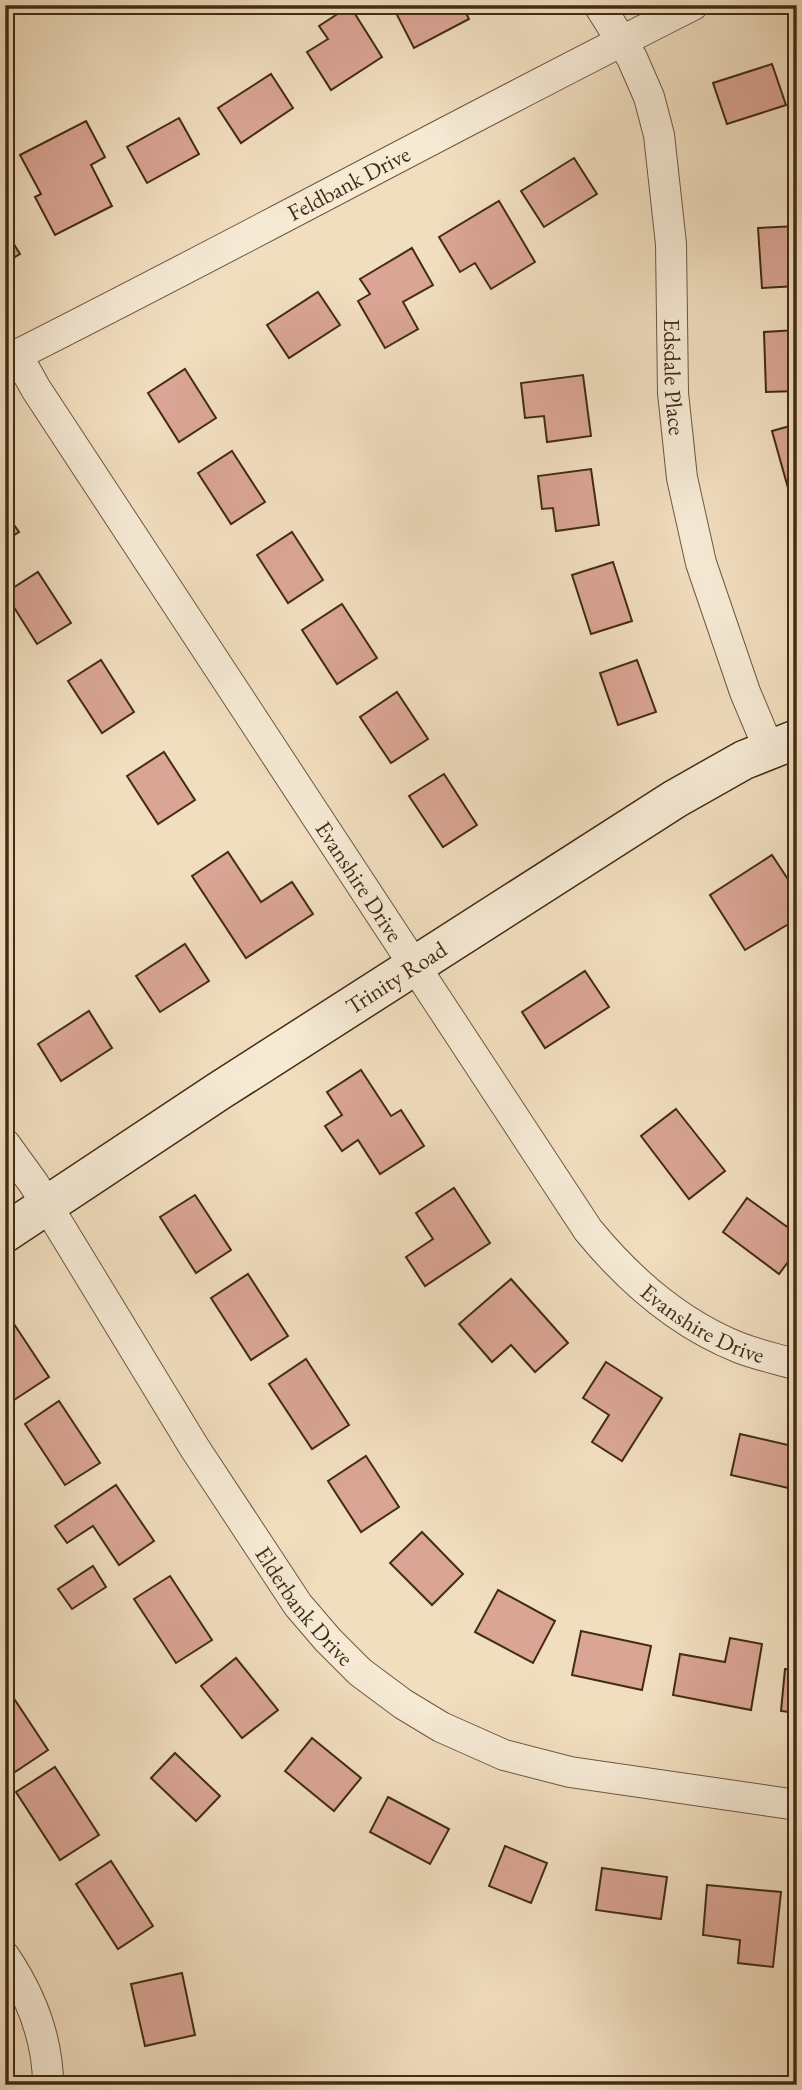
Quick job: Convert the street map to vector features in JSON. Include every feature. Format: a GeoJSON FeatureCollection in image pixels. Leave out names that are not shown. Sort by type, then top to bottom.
{"type":"FeatureCollection","features":[{"type":"Feature","properties":{"kind":"street","name":"Edsdale Place"},"geometry":{"type":"LineString","coordinates":[[599,5],[632,58],[649,97],[659,135],[671,244],[673,393],[682,478],[691,525],[745,692],[783,744]]}},
{"type":"Feature","properties":{"kind":"street","name":"Feldbank Drive"},"geometry":{"type":"LineString","coordinates":[[11,358],[693,5]]}},
{"type":"Feature","properties":{"kind":"street","name":"Evanshire Drive"},"geometry":{"type":"LineString","coordinates":[[11,358],[36,389],[588,1230],[633,1280],[692,1323],[740,1348],[797,1364]]}},
{"type":"Feature","properties":{"kind":"street","name":"Trinity Road"},"geometry":{"type":"LineString","coordinates":[[5,1233],[414,965],[675,799],[744,760],[783,744]]}},
{"type":"Feature","properties":{"kind":"street","name":"Elderbank Drive"},"geometry":{"type":"LineString","coordinates":[[5,1143],[194,1447],[299,1605],[328,1640],[360,1672],[402,1704],[441,1727],[504,1755],[570,1772],[797,1805]]}},
{"type":"Feature","properties":{"kind":"street"},"geometry":{"type":"LineString","coordinates":[[5,1957],[35,2011],[48,2059],[48,2085]]}},
{"type":"Feature","properties":{"kind":"building"},"geometry":{"type":"Polygon","coordinates":[[[405,5],[462,5],[469,19],[414,48],[395,11],[405,5]]]}},
{"type":"Feature","properties":{"kind":"building"},"geometry":{"type":"Polygon","coordinates":[[[350,6],[382,57],[331,90],[307,52],[328,39],[319,26],[350,6]]]}},
{"type":"Feature","properties":{"kind":"building"},"geometry":{"type":"Polygon","coordinates":[[[772,64],[786,105],[727,124],[713,83],[772,64]]]}},
{"type":"Feature","properties":{"kind":"building"},"geometry":{"type":"Polygon","coordinates":[[[271,74],[293,108],[241,143],[218,108],[271,74]]]}},
{"type":"Feature","properties":{"kind":"building"},"geometry":{"type":"Polygon","coordinates":[[[179,118],[199,154],[147,183],[127,147],[179,118]]]}},
{"type":"Feature","properties":{"kind":"building"},"geometry":{"type":"Polygon","coordinates":[[[86,121],[105,157],[91,165],[112,206],[55,235],[35,197],[41,194],[20,155],[86,121]]]}},
{"type":"Feature","properties":{"kind":"building"},"geometry":{"type":"Polygon","coordinates":[[[574,158],[597,194],[544,227],[521,191],[574,158]]]}},
{"type":"Feature","properties":{"kind":"building"},"geometry":{"type":"Polygon","coordinates":[[[499,201],[535,262],[491,289],[475,263],[460,272],[439,237],[499,201]]]}},
{"type":"Feature","properties":{"kind":"building"},"geometry":{"type":"Polygon","coordinates":[[[797,226],[797,286],[762,288],[758,228],[797,226]]]}},
{"type":"Feature","properties":{"kind":"building"},"geometry":{"type":"Polygon","coordinates":[[[5,230],[20,254],[5,263],[5,230]]]}},
{"type":"Feature","properties":{"kind":"building"},"geometry":{"type":"Polygon","coordinates":[[[412,248],[433,285],[403,302],[418,329],[385,348],[358,301],[370,294],[360,279],[412,248]]]}},
{"type":"Feature","properties":{"kind":"building"},"geometry":{"type":"Polygon","coordinates":[[[318,292],[340,325],[289,358],[267,325],[318,292]]]}},
{"type":"Feature","properties":{"kind":"building"},"geometry":{"type":"Polygon","coordinates":[[[797,330],[797,391],[766,392],[764,332],[797,330]]]}},
{"type":"Feature","properties":{"kind":"building"},"geometry":{"type":"Polygon","coordinates":[[[185,369],[216,418],[179,442],[148,393],[185,369]]]}},
{"type":"Feature","properties":{"kind":"building"},"geometry":{"type":"Polygon","coordinates":[[[583,375],[591,436],[547,442],[544,416],[525,418],[521,383],[583,375]]]}},
{"type":"Feature","properties":{"kind":"building"},"geometry":{"type":"Polygon","coordinates":[[[797,424],[797,485],[788,488],[772,431],[797,424]]]}},
{"type":"Feature","properties":{"kind":"building"},"geometry":{"type":"Polygon","coordinates":[[[232,451],[265,502],[231,524],[198,473],[232,451]]]}},
{"type":"Feature","properties":{"kind":"building"},"geometry":{"type":"Polygon","coordinates":[[[591,469],[599,525],[556,531],[553,508],[542,509],[538,476],[591,469]]]}},
{"type":"Feature","properties":{"kind":"building"},"geometry":{"type":"Polygon","coordinates":[[[5,512],[19,532],[5,541],[5,512]]]}},
{"type":"Feature","properties":{"kind":"building"},"geometry":{"type":"Polygon","coordinates":[[[292,532],[323,580],[288,603],[257,555],[292,532]]]}},
{"type":"Feature","properties":{"kind":"building"},"geometry":{"type":"Polygon","coordinates":[[[613,562],[632,621],[591,634],[572,575],[613,562]]]}},
{"type":"Feature","properties":{"kind":"building"},"geometry":{"type":"Polygon","coordinates":[[[38,572],[71,623],[37,644],[5,593],[38,572]]]}},
{"type":"Feature","properties":{"kind":"building"},"geometry":{"type":"Polygon","coordinates":[[[797,595],[797,631],[789,597],[797,595]]]}},
{"type":"Feature","properties":{"kind":"building"},"geometry":{"type":"Polygon","coordinates":[[[342,604],[377,658],[337,684],[302,630],[342,604]]]}},
{"type":"Feature","properties":{"kind":"building"},"geometry":{"type":"Polygon","coordinates":[[[101,660],[134,712],[102,733],[68,681],[101,660]]]}},
{"type":"Feature","properties":{"kind":"building"},"geometry":{"type":"Polygon","coordinates":[[[637,660],[656,712],[618,725],[600,673],[637,660]]]}},
{"type":"Feature","properties":{"kind":"building"},"geometry":{"type":"Polygon","coordinates":[[[397,692],[428,739],[391,763],[360,717],[397,692]]]}},
{"type":"Feature","properties":{"kind":"building"},"geometry":{"type":"Polygon","coordinates":[[[164,752],[195,800],[158,824],[127,776],[164,752]]]}},
{"type":"Feature","properties":{"kind":"building"},"geometry":{"type":"Polygon","coordinates":[[[444,774],[477,825],[443,847],[409,796],[444,774]]]}},
{"type":"Feature","properties":{"kind":"building"},"geometry":{"type":"Polygon","coordinates":[[[228,852],[261,902],[292,882],[313,914],[246,958],[192,876],[228,852]]]}},
{"type":"Feature","properties":{"kind":"building"},"geometry":{"type":"Polygon","coordinates":[[[772,855],[797,893],[797,919],[745,950],[710,895],[772,855]]]}},
{"type":"Feature","properties":{"kind":"building"},"geometry":{"type":"Polygon","coordinates":[[[5,880],[12,882],[5,900],[5,880]]]}},
{"type":"Feature","properties":{"kind":"building"},"geometry":{"type":"Polygon","coordinates":[[[185,944],[209,981],[160,1012],[136,976],[185,944]]]}},
{"type":"Feature","properties":{"kind":"building"},"geometry":{"type":"Polygon","coordinates":[[[585,971],[609,1007],[545,1048],[522,1012],[585,971]]]}},
{"type":"Feature","properties":{"kind":"building"},"geometry":{"type":"Polygon","coordinates":[[[89,1011],[112,1048],[61,1081],[38,1044],[89,1011]]]}},
{"type":"Feature","properties":{"kind":"building"},"geometry":{"type":"Polygon","coordinates":[[[361,1070],[391,1116],[401,1110],[424,1146],[380,1174],[358,1140],[342,1151],[325,1126],[342,1115],[327,1092],[361,1070]]]}},
{"type":"Feature","properties":{"kind":"building"},"geometry":{"type":"Polygon","coordinates":[[[676,1109],[725,1171],[689,1199],[641,1136],[676,1109]]]}},
{"type":"Feature","properties":{"kind":"building"},"geometry":{"type":"Polygon","coordinates":[[[454,1188],[490,1243],[425,1286],[406,1257],[433,1239],[416,1213],[454,1188]]]}},
{"type":"Feature","properties":{"kind":"building"},"geometry":{"type":"Polygon","coordinates":[[[195,1195],[231,1250],[196,1273],[160,1217],[195,1195]]]}},
{"type":"Feature","properties":{"kind":"building"},"geometry":{"type":"Polygon","coordinates":[[[747,1198],[797,1234],[797,1250],[779,1274],[723,1232],[747,1198]]]}},
{"type":"Feature","properties":{"kind":"building"},"geometry":{"type":"Polygon","coordinates":[[[248,1274],[288,1336],[251,1360],[211,1298],[248,1274]]]}},
{"type":"Feature","properties":{"kind":"building"},"geometry":{"type":"Polygon","coordinates":[[[511,1279],[568,1343],[535,1372],[511,1345],[492,1362],[459,1324],[511,1279]]]}},
{"type":"Feature","properties":{"kind":"building"},"geometry":{"type":"Polygon","coordinates":[[[12,1321],[49,1377],[5,1406],[5,1325],[12,1321]]]}},
{"type":"Feature","properties":{"kind":"building"},"geometry":{"type":"Polygon","coordinates":[[[306,1359],[349,1425],[312,1449],[269,1384],[306,1359]]]}},
{"type":"Feature","properties":{"kind":"building"},"geometry":{"type":"Polygon","coordinates":[[[606,1362],[662,1398],[622,1461],[592,1442],[609,1415],[583,1398],[606,1362]]]}},
{"type":"Feature","properties":{"kind":"building"},"geometry":{"type":"Polygon","coordinates":[[[59,1401],[100,1463],[65,1485],[25,1424],[59,1401]]]}},
{"type":"Feature","properties":{"kind":"building"},"geometry":{"type":"Polygon","coordinates":[[[740,1434],[797,1447],[797,1490],[731,1475],[740,1434]]]}},
{"type":"Feature","properties":{"kind":"building"},"geometry":{"type":"Polygon","coordinates":[[[366,1456],[399,1507],[361,1532],[328,1481],[366,1456]]]}},
{"type":"Feature","properties":{"kind":"building"},"geometry":{"type":"Polygon","coordinates":[[[116,1485],[154,1541],[119,1565],[93,1526],[67,1543],[55,1526],[116,1485]]]}},
{"type":"Feature","properties":{"kind":"building"},"geometry":{"type":"Polygon","coordinates":[[[422,1532],[463,1574],[432,1605],[390,1563],[422,1532]]]}},
{"type":"Feature","properties":{"kind":"building"},"geometry":{"type":"Polygon","coordinates":[[[93,1566],[106,1587],[72,1609],[58,1589],[93,1566]]]}},
{"type":"Feature","properties":{"kind":"building"},"geometry":{"type":"Polygon","coordinates":[[[170,1576],[212,1640],[176,1663],[134,1599],[170,1576]]]}},
{"type":"Feature","properties":{"kind":"building"},"geometry":{"type":"Polygon","coordinates":[[[498,1590],[555,1621],[533,1663],[475,1632],[498,1590]]]}},
{"type":"Feature","properties":{"kind":"building"},"geometry":{"type":"Polygon","coordinates":[[[581,1631],[651,1646],[642,1690],[572,1675],[581,1631]]]}},
{"type":"Feature","properties":{"kind":"building"},"geometry":{"type":"Polygon","coordinates":[[[730,1638],[762,1644],[751,1710],[673,1695],[680,1654],[725,1662],[730,1638]]]}},
{"type":"Feature","properties":{"kind":"building"},"geometry":{"type":"Polygon","coordinates":[[[236,1658],[278,1710],[242,1738],[201,1686],[236,1658]]]}},
{"type":"Feature","properties":{"kind":"building"},"geometry":{"type":"Polygon","coordinates":[[[785,1669],[797,1670],[797,1713],[781,1711],[785,1669]]]}},
{"type":"Feature","properties":{"kind":"building"},"geometry":{"type":"Polygon","coordinates":[[[5,1685],[48,1750],[6,1778],[5,1777],[5,1685]]]}},
{"type":"Feature","properties":{"kind":"building"},"geometry":{"type":"Polygon","coordinates":[[[312,1738],[361,1778],[334,1811],[285,1771],[312,1738]]]}},
{"type":"Feature","properties":{"kind":"building"},"geometry":{"type":"Polygon","coordinates":[[[175,1753],[220,1796],[196,1821],[151,1778],[175,1753]]]}},
{"type":"Feature","properties":{"kind":"building"},"geometry":{"type":"Polygon","coordinates":[[[55,1767],[99,1835],[60,1860],[16,1792],[55,1767]]]}},
{"type":"Feature","properties":{"kind":"building"},"geometry":{"type":"Polygon","coordinates":[[[388,1797],[449,1829],[430,1864],[370,1832],[388,1797]]]}},
{"type":"Feature","properties":{"kind":"building"},"geometry":{"type":"Polygon","coordinates":[[[505,1846],[547,1863],[531,1903],[489,1886],[505,1846]]]}},
{"type":"Feature","properties":{"kind":"building"},"geometry":{"type":"Polygon","coordinates":[[[111,1861],[153,1926],[118,1949],[76,1884],[111,1861]]]}},
{"type":"Feature","properties":{"kind":"building"},"geometry":{"type":"Polygon","coordinates":[[[602,1868],[667,1877],[661,1919],[596,1910],[602,1868]]]}},
{"type":"Feature","properties":{"kind":"building"},"geometry":{"type":"Polygon","coordinates":[[[707,1885],[781,1892],[773,1967],[738,1963],[740,1940],[703,1935],[707,1885]]]}},
{"type":"Feature","properties":{"kind":"building"},"geometry":{"type":"Polygon","coordinates":[[[182,1973],[195,2035],[145,2046],[131,1984],[182,1973]]]}}]}
